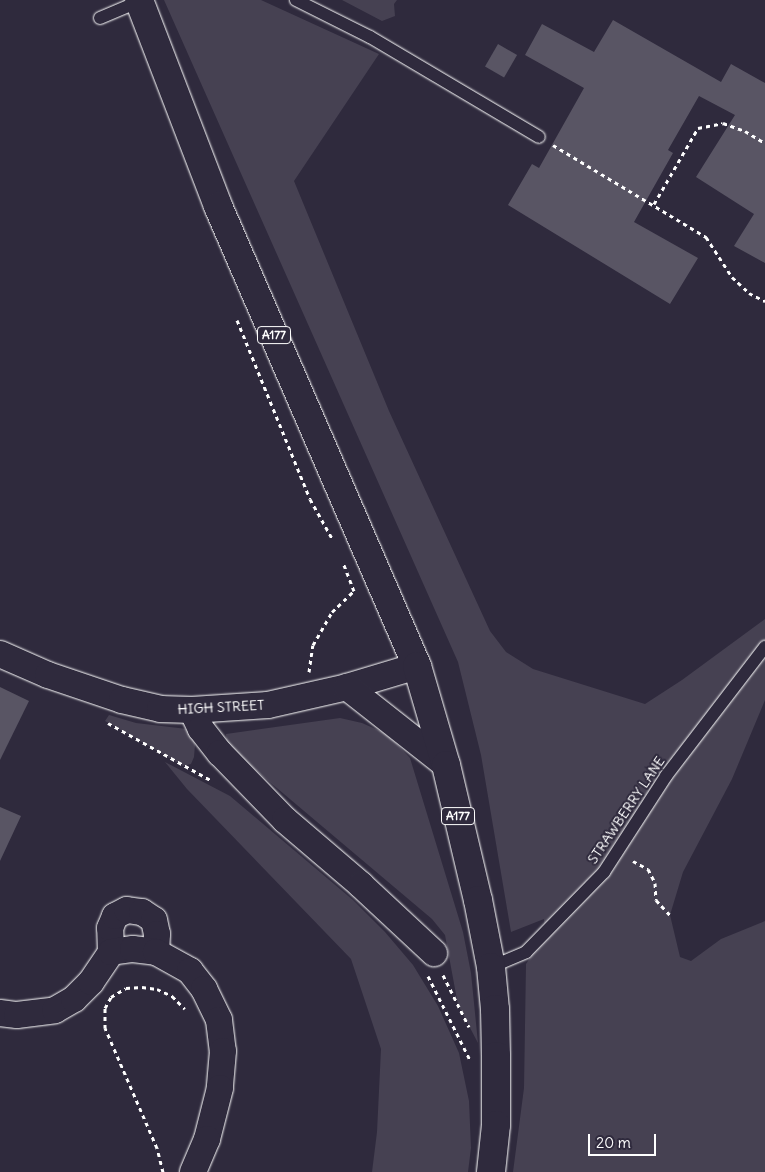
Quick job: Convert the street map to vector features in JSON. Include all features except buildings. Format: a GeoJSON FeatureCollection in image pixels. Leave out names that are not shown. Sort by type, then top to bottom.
{"type":"FeatureCollection","features":[{"type":"Feature","properties":{"kind":"main road","name":"A177"},"geometry":{"type":"LineString","coordinates":[[140,0],[218,206],[417,666],[446,766],[478,900],[491,967],[495,1010],[496,1056],[496,1125],[491,1172]]}},
{"type":"Feature","properties":{"kind":"street","name":"HIGH STREET"},"geometry":{"type":"LineString","coordinates":[[0,654],[48,675],[122,700],[160,709],[192,710],[268,705],[347,687],[417,666]]}},
{"type":"Feature","properties":{"kind":"street"},"geometry":{"type":"LineString","coordinates":[[347,687],[446,766]]}},
{"type":"Feature","properties":{"kind":"street"},"geometry":{"type":"LineString","coordinates":[[192,710],[201,729],[220,753],[279,814],[361,885],[430,963]]}},
{"type":"Feature","properties":{"kind":"street"},"geometry":{"type":"LineString","coordinates":[[0,1013],[16,1015],[54,1010],[74,1000],[91,982],[111,952],[110,928],[115,916],[127,910],[142,912],[154,920],[157,934],[156,952]]}},
{"type":"Feature","properties":{"kind":"street"},"geometry":{"type":"LineString","coordinates":[[111,952],[133,949],[156,952],[190,971],[204,989],[219,1020],[223,1051],[220,1088],[207,1139],[193,1172]]}},
{"type":"Feature","properties":{"kind":"lane"},"geometry":{"type":"LineString","coordinates":[[100,18],[140,0]]}},
{"type":"Feature","properties":{"kind":"lane"},"geometry":{"type":"LineString","coordinates":[[296,0],[370,37],[539,137]]}},
{"type":"Feature","properties":{"kind":"lane","name":"STRAWBERRY LANE"},"geometry":{"type":"LineString","coordinates":[[491,967],[526,952],[604,872],[666,776],[765,647]]}},
{"type":"Feature","properties":{"kind":"path"},"geometry":{"type":"LineString","coordinates":[[654,204],[698,128],[723,123],[745,131],[765,142]]}},
{"type":"Feature","properties":{"kind":"path"},"geometry":{"type":"LineString","coordinates":[[539,137],[654,204],[706,237],[732,277],[749,293],[765,300]]}},
{"type":"Feature","properties":{"kind":"path"},"geometry":{"type":"LineString","coordinates":[[234,311],[310,499],[336,545]]}},
{"type":"Feature","properties":{"kind":"path"},"geometry":{"type":"LineString","coordinates":[[316,694],[309,671],[313,645],[332,612],[354,591],[342,560]]}},
{"type":"Feature","properties":{"kind":"path"},"geometry":{"type":"LineString","coordinates":[[105,721],[218,784]]}},
{"type":"Feature","properties":{"kind":"path"},"geometry":{"type":"LineString","coordinates":[[617,851],[648,869],[655,883],[656,900],[670,915]]}},
{"type":"Feature","properties":{"kind":"path"},"geometry":{"type":"LineString","coordinates":[[430,963],[470,1028]]}},
{"type":"Feature","properties":{"kind":"path"},"geometry":{"type":"LineString","coordinates":[[430,963],[472,1064]]}},
{"type":"Feature","properties":{"kind":"path"},"geometry":{"type":"LineString","coordinates":[[163,1172],[157,1148],[105,1028],[105,1008],[111,997],[126,988],[142,987],[157,989],[172,996],[188,1012],[219,1020]]}},
{"type":"Feature","properties":{"kind":"shaded area"},"geometry":{"type":"Polygon","coordinates":[[[164,0],[261,0],[379,54],[294,181],[389,411],[490,631],[506,652],[533,669],[645,704],[682,680],[765,619],[765,700],[732,779],[683,872],[670,915],[680,957],[691,961],[721,939],[765,921],[765,1172],[513,1172],[524,1088],[526,964],[545,935],[544,919],[511,932],[481,755],[458,662],[164,0]]]}},
{"type":"Feature","properties":{"kind":"shaded area"},"geometry":{"type":"Polygon","coordinates":[[[342,0],[397,0],[394,4],[395,16],[382,21],[342,0]]]}},
{"type":"Feature","properties":{"kind":"shaded area"},"geometry":{"type":"Polygon","coordinates":[[[109,715],[136,723],[187,729],[193,734],[195,745],[191,764],[183,766],[105,721],[109,715]]]}},
{"type":"Feature","properties":{"kind":"shaded area"},"geometry":{"type":"Polygon","coordinates":[[[340,718],[362,723],[387,734],[410,758],[463,932],[471,973],[478,1043],[458,1005],[445,935],[432,919],[227,746],[226,734],[340,718]]]}},
{"type":"Feature","properties":{"kind":"shaded area"},"geometry":{"type":"Polygon","coordinates":[[[165,762],[230,796],[353,900],[385,932],[413,965],[438,1006],[459,1053],[469,1101],[471,1148],[468,1172],[372,1172],[377,1132],[381,1049],[351,959],[187,789],[165,762]]]}}]}
